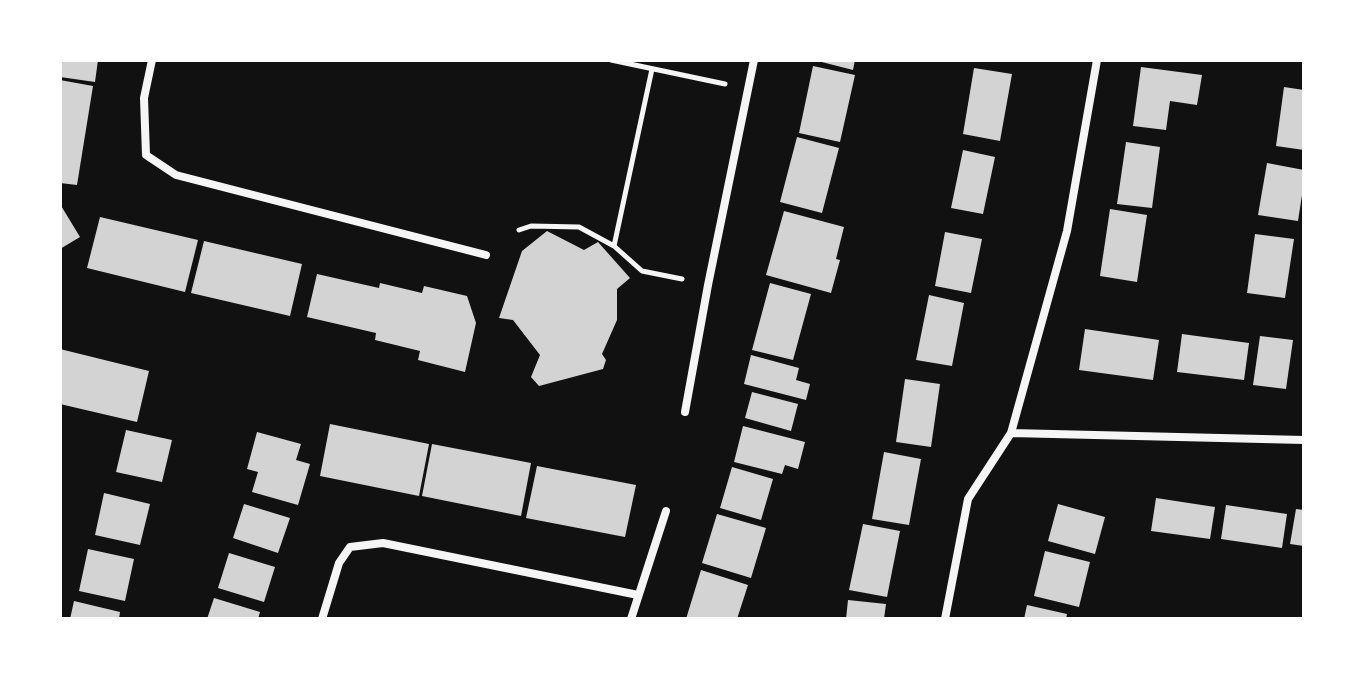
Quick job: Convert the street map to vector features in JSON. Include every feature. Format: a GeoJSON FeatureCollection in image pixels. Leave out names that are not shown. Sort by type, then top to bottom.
{"type":"FeatureCollection","features":[{"type":"Feature","properties":{"kind":"street"},"geometry":{"type":"LineString","coordinates":[[152,60],[144,98],[146,155],[176,175],[486,255]]}},
{"type":"Feature","properties":{"kind":"street"},"geometry":{"type":"LineString","coordinates":[[685,412],[754,60]]}},
{"type":"Feature","properties":{"kind":"street"},"geometry":{"type":"LineString","coordinates":[[945,619],[968,499],[1011,433],[1067,231],[1097,60]]}},
{"type":"Feature","properties":{"kind":"street"},"geometry":{"type":"LineString","coordinates":[[1011,433],[1304,440]]}},
{"type":"Feature","properties":{"kind":"street"},"geometry":{"type":"LineString","coordinates":[[631,619],[666,511]]}},
{"type":"Feature","properties":{"kind":"street"},"geometry":{"type":"LineString","coordinates":[[322,619],[339,563],[350,547],[383,543],[638,595]]}},
{"type":"Feature","properties":{"kind":"path"},"geometry":{"type":"LineString","coordinates":[[611,60],[725,84]]}},
{"type":"Feature","properties":{"kind":"path"},"geometry":{"type":"LineString","coordinates":[[614,246],[652,69]]}},
{"type":"Feature","properties":{"kind":"path"},"geometry":{"type":"LineString","coordinates":[[519,230],[531,226],[579,227],[614,246],[642,271],[682,279]]}},
{"type":"Feature","properties":{"kind":"building"},"geometry":{"type":"Polygon","coordinates":[[[60,60],[98,60],[95,82],[60,77],[60,60]]]}},
{"type":"Feature","properties":{"kind":"building"},"geometry":{"type":"Polygon","coordinates":[[[814,60],[855,60],[853,70],[814,60]]]}},
{"type":"Feature","properties":{"kind":"building"},"geometry":{"type":"Polygon","coordinates":[[[813,66],[855,75],[840,142],[799,133],[813,66]]]}},
{"type":"Feature","properties":{"kind":"building"},"geometry":{"type":"Polygon","coordinates":[[[1141,67],[1202,75],[1197,105],[1170,101],[1166,130],[1133,126],[1141,67]]]}},
{"type":"Feature","properties":{"kind":"building"},"geometry":{"type":"Polygon","coordinates":[[[974,68],[1012,74],[1000,141],[963,134],[974,68]]]}},
{"type":"Feature","properties":{"kind":"building"},"geometry":{"type":"Polygon","coordinates":[[[60,80],[93,86],[77,185],[60,183],[60,80]]]}},
{"type":"Feature","properties":{"kind":"building"},"geometry":{"type":"Polygon","coordinates":[[[1284,87],[1304,90],[1304,150],[1276,146],[1284,87]]]}},
{"type":"Feature","properties":{"kind":"building"},"geometry":{"type":"Polygon","coordinates":[[[797,137],[839,148],[822,213],[780,202],[797,137]]]}},
{"type":"Feature","properties":{"kind":"building"},"geometry":{"type":"Polygon","coordinates":[[[1126,142],[1160,147],[1152,208],[1117,204],[1126,142]]]}},
{"type":"Feature","properties":{"kind":"building"},"geometry":{"type":"Polygon","coordinates":[[[963,150],[995,157],[983,214],[951,208],[963,150]]]}},
{"type":"Feature","properties":{"kind":"building"},"geometry":{"type":"Polygon","coordinates":[[[1267,163],[1304,170],[1298,221],[1258,215],[1267,163]]]}},
{"type":"Feature","properties":{"kind":"building"},"geometry":{"type":"Polygon","coordinates":[[[60,204],[80,237],[60,249],[60,204]]]}},
{"type":"Feature","properties":{"kind":"building"},"geometry":{"type":"Polygon","coordinates":[[[1110,209],[1147,215],[1137,282],[1100,276],[1110,209]]]}},
{"type":"Feature","properties":{"kind":"building"},"geometry":{"type":"Polygon","coordinates":[[[784,211],[844,227],[836,259],[840,260],[831,293],[766,275],[784,211]]]}},
{"type":"Feature","properties":{"kind":"building"},"geometry":{"type":"Polygon","coordinates":[[[100,217],[198,240],[185,292],[87,268],[100,217]]]}},
{"type":"Feature","properties":{"kind":"building"},"geometry":{"type":"Polygon","coordinates":[[[547,231],[584,250],[598,242],[630,278],[617,289],[617,320],[602,354],[606,360],[603,369],[539,386],[531,377],[540,355],[513,320],[499,318],[522,251],[547,231]]]}},
{"type":"Feature","properties":{"kind":"building"},"geometry":{"type":"Polygon","coordinates":[[[945,232],[982,239],[971,293],[935,286],[945,232]]]}},
{"type":"Feature","properties":{"kind":"building"},"geometry":{"type":"Polygon","coordinates":[[[1255,234],[1294,239],[1285,298],[1247,293],[1255,234]]]}},
{"type":"Feature","properties":{"kind":"building"},"geometry":{"type":"Polygon","coordinates":[[[204,241],[302,264],[290,316],[191,293],[204,241]]]}},
{"type":"Feature","properties":{"kind":"building"},"geometry":{"type":"Polygon","coordinates":[[[317,274],[379,288],[380,283],[422,293],[424,286],[467,296],[476,323],[465,372],[418,360],[420,351],[375,340],[376,333],[307,317],[317,274]]]}},
{"type":"Feature","properties":{"kind":"building"},"geometry":{"type":"Polygon","coordinates":[[[770,283],[811,294],[793,360],[752,350],[770,283]]]}},
{"type":"Feature","properties":{"kind":"building"},"geometry":{"type":"Polygon","coordinates":[[[929,295],[964,303],[952,366],[916,360],[929,295]]]}},
{"type":"Feature","properties":{"kind":"building"},"geometry":{"type":"Polygon","coordinates":[[[1085,329],[1159,340],[1153,380],[1079,370],[1085,329]]]}},
{"type":"Feature","properties":{"kind":"building"},"geometry":{"type":"Polygon","coordinates":[[[1182,334],[1249,343],[1244,380],[1177,372],[1182,334]]]}},
{"type":"Feature","properties":{"kind":"building"},"geometry":{"type":"Polygon","coordinates":[[[1260,336],[1293,340],[1286,389],[1253,385],[1260,336]]]}},
{"type":"Feature","properties":{"kind":"building"},"geometry":{"type":"Polygon","coordinates":[[[60,349],[149,371],[137,422],[60,404],[60,349]]]}},
{"type":"Feature","properties":{"kind":"building"},"geometry":{"type":"Polygon","coordinates":[[[751,355],[799,368],[796,380],[810,384],[806,400],[744,384],[751,355]]]}},
{"type":"Feature","properties":{"kind":"building"},"geometry":{"type":"Polygon","coordinates":[[[905,379],[940,384],[931,447],[896,442],[905,379]]]}},
{"type":"Feature","properties":{"kind":"building"},"geometry":{"type":"Polygon","coordinates":[[[752,392],[798,404],[791,431],[745,418],[752,392]]]}},
{"type":"Feature","properties":{"kind":"building"},"geometry":{"type":"Polygon","coordinates":[[[330,424],[429,444],[419,496],[320,476],[330,424]]]}},
{"type":"Feature","properties":{"kind":"building"},"geometry":{"type":"Polygon","coordinates":[[[743,426],[805,442],[798,469],[785,465],[782,474],[734,462],[743,426]]]}},
{"type":"Feature","properties":{"kind":"building"},"geometry":{"type":"Polygon","coordinates":[[[126,430],[172,440],[162,482],[116,472],[126,430]]]}},
{"type":"Feature","properties":{"kind":"building"},"geometry":{"type":"Polygon","coordinates":[[[257,432],[301,444],[296,460],[310,464],[298,505],[252,492],[258,472],[247,469],[257,432]]]}},
{"type":"Feature","properties":{"kind":"building"},"geometry":{"type":"Polygon","coordinates":[[[432,444],[531,463],[521,516],[422,496],[432,444]]]}},
{"type":"Feature","properties":{"kind":"building"},"geometry":{"type":"Polygon","coordinates":[[[884,452],[921,459],[909,525],[872,519],[884,452]]]}},
{"type":"Feature","properties":{"kind":"building"},"geometry":{"type":"Polygon","coordinates":[[[537,466],[636,485],[625,537],[526,518],[537,466]]]}},
{"type":"Feature","properties":{"kind":"building"},"geometry":{"type":"Polygon","coordinates":[[[732,467],[773,479],[761,520],[720,508],[732,467]]]}},
{"type":"Feature","properties":{"kind":"building"},"geometry":{"type":"Polygon","coordinates":[[[104,493],[150,504],[140,545],[95,535],[104,493]]]}},
{"type":"Feature","properties":{"kind":"building"},"geometry":{"type":"Polygon","coordinates":[[[1156,498],[1215,507],[1210,539],[1151,531],[1156,498]]]}},
{"type":"Feature","properties":{"kind":"building"},"geometry":{"type":"Polygon","coordinates":[[[244,504],[290,518],[278,553],[233,538],[244,504]]]}},
{"type":"Feature","properties":{"kind":"building"},"geometry":{"type":"Polygon","coordinates":[[[1058,504],[1105,517],[1095,554],[1048,541],[1058,504]]]}},
{"type":"Feature","properties":{"kind":"building"},"geometry":{"type":"Polygon","coordinates":[[[1226,505],[1287,514],[1282,548],[1221,539],[1226,505]]]}},
{"type":"Feature","properties":{"kind":"building"},"geometry":{"type":"Polygon","coordinates":[[[1296,509],[1304,510],[1304,546],[1290,544],[1296,509]]]}},
{"type":"Feature","properties":{"kind":"building"},"geometry":{"type":"Polygon","coordinates":[[[717,514],[766,528],[751,578],[702,563],[717,514]]]}},
{"type":"Feature","properties":{"kind":"building"},"geometry":{"type":"Polygon","coordinates":[[[863,524],[900,531],[887,597],[849,590],[863,524]]]}},
{"type":"Feature","properties":{"kind":"building"},"geometry":{"type":"Polygon","coordinates":[[[88,549],[134,559],[125,601],[79,591],[88,549]]]}},
{"type":"Feature","properties":{"kind":"building"},"geometry":{"type":"Polygon","coordinates":[[[1045,551],[1090,562],[1079,607],[1034,596],[1045,551]]]}},
{"type":"Feature","properties":{"kind":"building"},"geometry":{"type":"Polygon","coordinates":[[[229,553],[275,567],[264,602],[218,588],[229,553]]]}},
{"type":"Feature","properties":{"kind":"building"},"geometry":{"type":"Polygon","coordinates":[[[701,570],[748,585],[737,619],[686,619],[701,570]]]}},
{"type":"Feature","properties":{"kind":"building"},"geometry":{"type":"Polygon","coordinates":[[[214,598],[260,612],[258,619],[207,619],[214,598]]]}},
{"type":"Feature","properties":{"kind":"building"},"geometry":{"type":"Polygon","coordinates":[[[848,600],[886,604],[884,619],[846,619],[848,600]]]}},
{"type":"Feature","properties":{"kind":"building"},"geometry":{"type":"Polygon","coordinates":[[[74,601],[120,612],[119,619],[70,619],[74,601]]]}},
{"type":"Feature","properties":{"kind":"building"},"geometry":{"type":"Polygon","coordinates":[[[1027,605],[1067,614],[1066,619],[1024,619],[1027,605]]]}}]}
